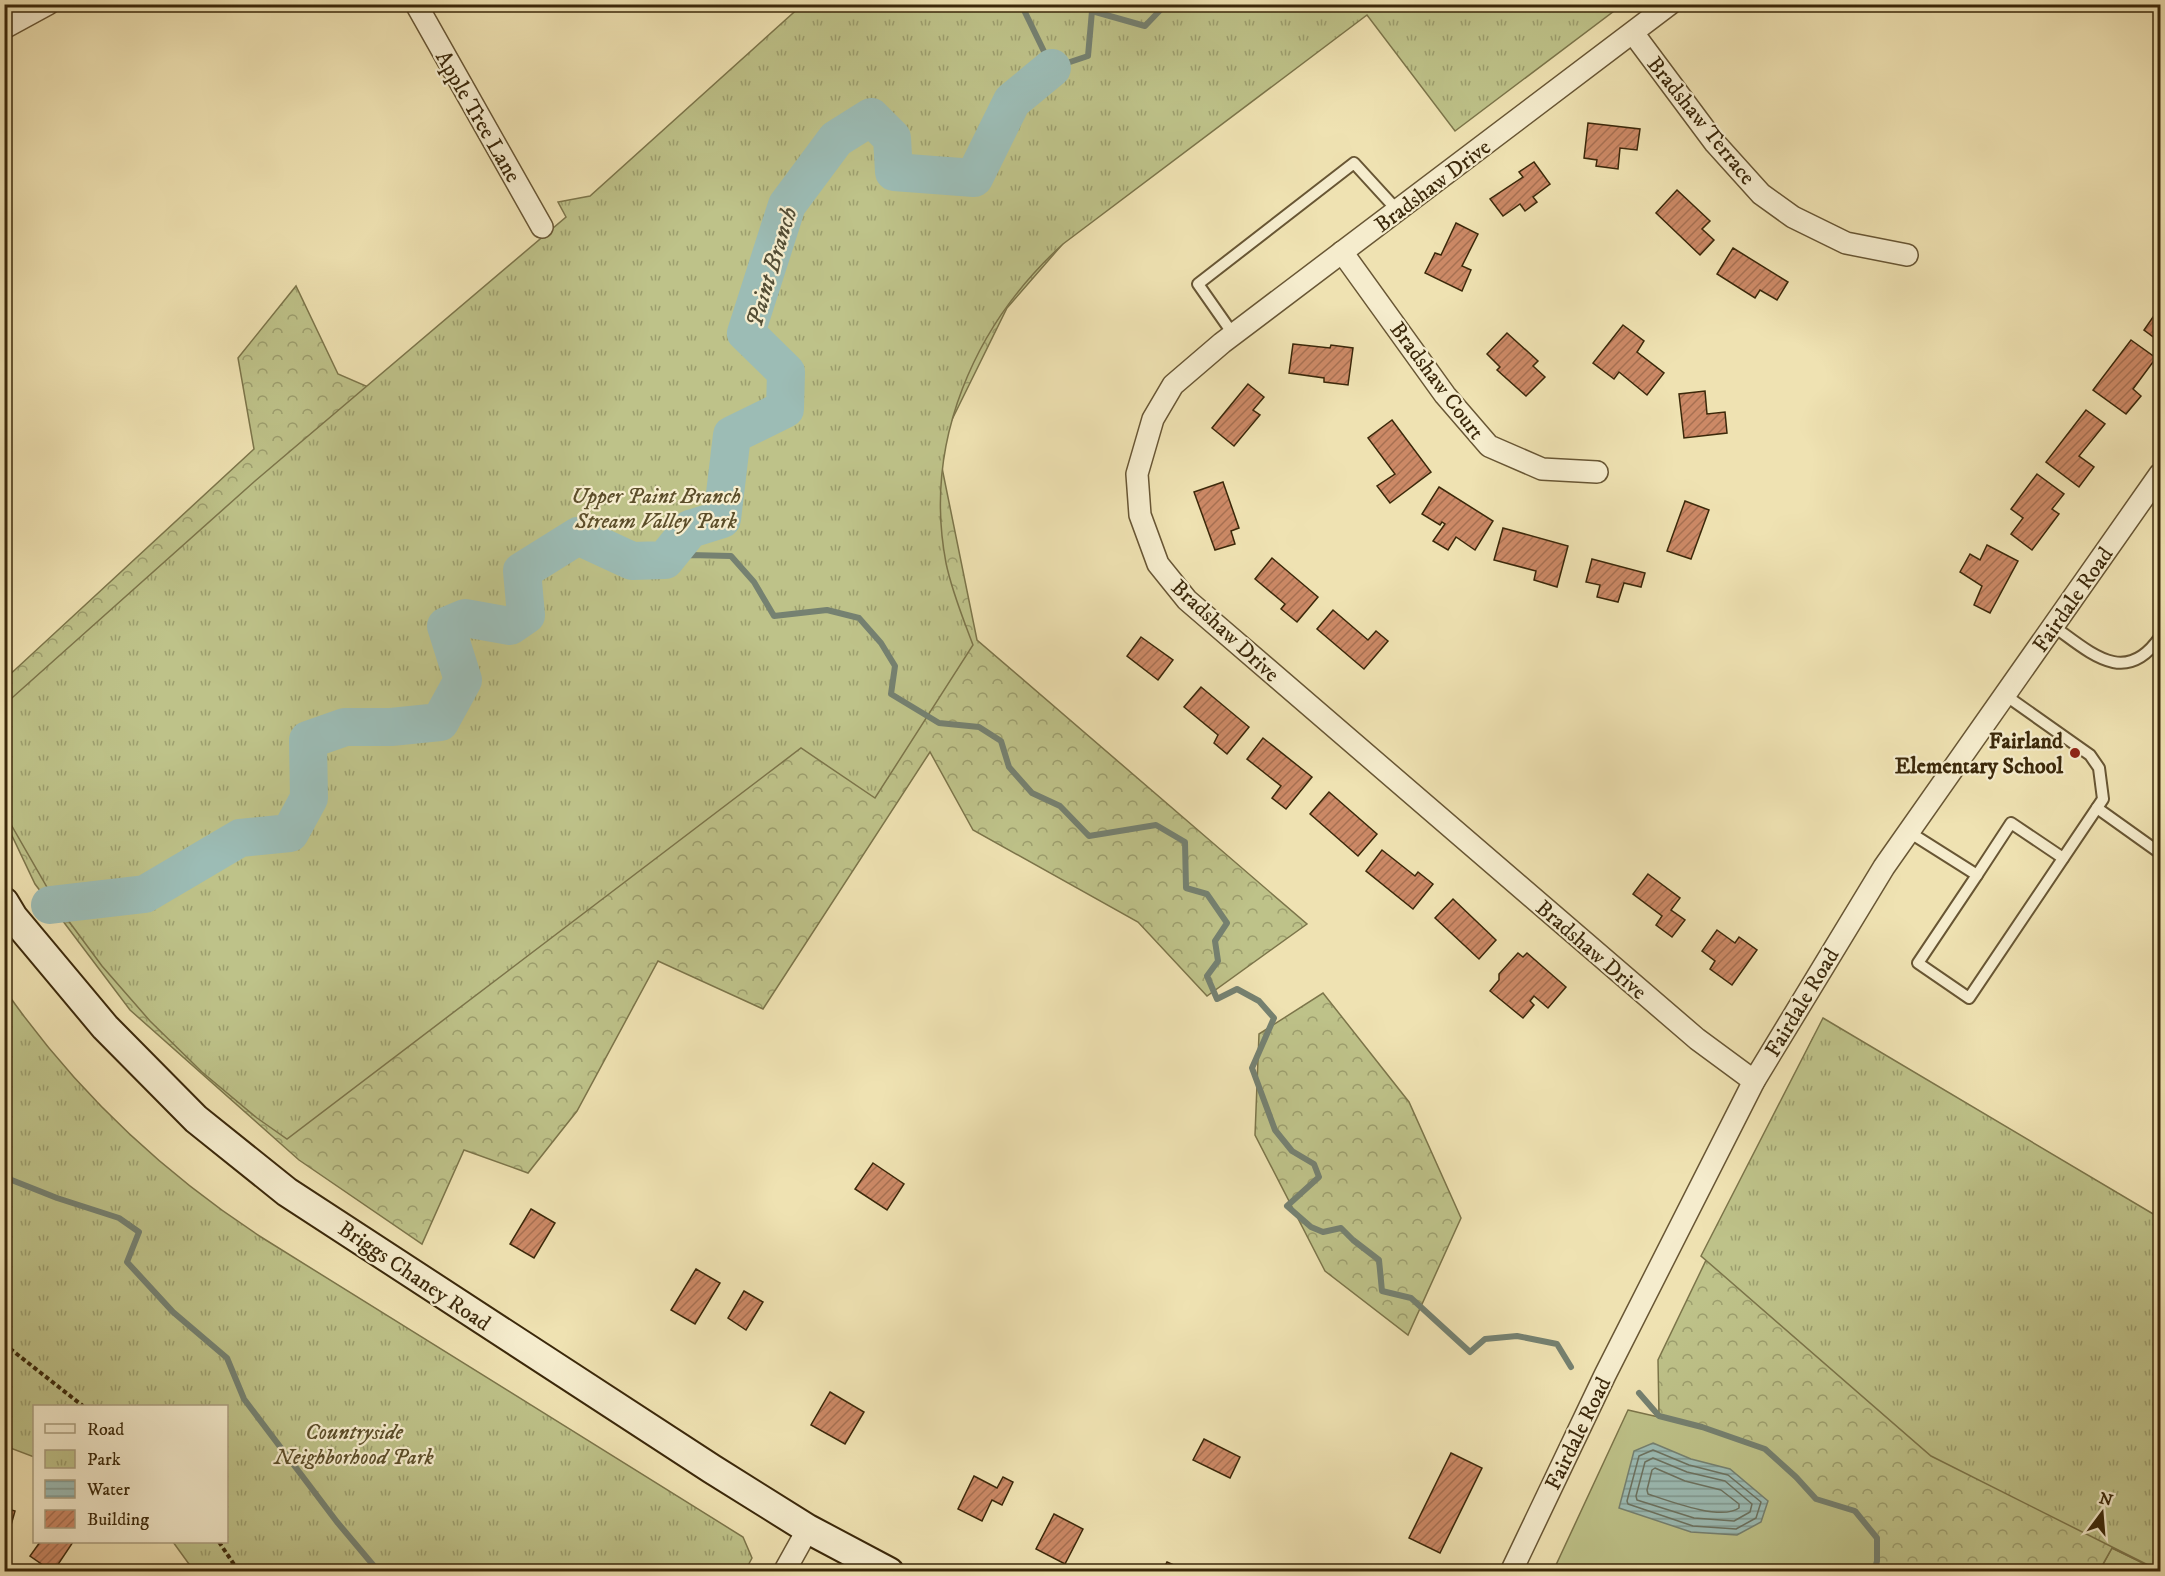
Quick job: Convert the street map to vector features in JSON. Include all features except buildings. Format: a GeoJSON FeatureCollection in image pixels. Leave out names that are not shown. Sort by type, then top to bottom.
{"type":"FeatureCollection","features":[{"type":"Feature","properties":{"kind":"main road","name":"Briggs Chaney Road"},"geometry":{"type":"LineString","coordinates":[[4,902],[13,917],[105,1028],[196,1119],[288,1192],[404,1266],[515,1342],[808,1529],[889,1572]]}},
{"type":"Feature","properties":{"kind":"street"},"geometry":{"type":"LineString","coordinates":[[4,28],[48,4]]}},
{"type":"Feature","properties":{"kind":"street","name":"Apple Tree Lane"},"geometry":{"type":"LineString","coordinates":[[416,4],[542,227]]}},
{"type":"Feature","properties":{"kind":"street","name":"Bradshaw Drive"},"geometry":{"type":"LineString","coordinates":[[1670,4],[1233,334],[1173,385],[1153,419],[1137,474],[1140,515],[1158,564],[1187,600],[1697,1039],[1754,1081]]}},
{"type":"Feature","properties":{"kind":"street","name":"Bradshaw Terrace"},"geometry":{"type":"LineString","coordinates":[[1633,33],[1715,143],[1761,194],[1793,217],[1846,243],[1907,255]]}},
{"type":"Feature","properties":{"kind":"street","name":"Bradshaw Court"},"geometry":{"type":"LineString","coordinates":[[1342,252],[1445,395],[1488,446],[1542,469],[1597,472]]}},
{"type":"Feature","properties":{"kind":"street","name":"Fairdale Road"},"geometry":{"type":"LineString","coordinates":[[1511,1572],[1605,1375],[1754,1081],[1884,867],[2160,474]]}},
{"type":"Feature","properties":{"kind":"street"},"geometry":{"type":"LineString","coordinates":[[784,1572],[808,1529]]}},
{"type":"Feature","properties":{"kind":"lane"},"geometry":{"type":"LineString","coordinates":[[1233,334],[1198,284],[1354,163],[1397,210]]}},
{"type":"Feature","properties":{"kind":"lane"},"geometry":{"type":"LineString","coordinates":[[2053,626],[2098,657],[2115,664],[2131,663],[2144,655],[2160,637]]}},
{"type":"Feature","properties":{"kind":"lane"},"geometry":{"type":"LineString","coordinates":[[2005,695],[2090,755],[2099,768],[2103,799],[1969,998],[1918,963],[2012,823],[2063,858]]}},
{"type":"Feature","properties":{"kind":"lane"},"geometry":{"type":"LineString","coordinates":[[2097,808],[2160,853]]}},
{"type":"Feature","properties":{"kind":"lane"},"geometry":{"type":"LineString","coordinates":[[1909,832],[1977,875]]}},
{"type":"Feature","properties":{"kind":"path"},"geometry":{"type":"LineString","coordinates":[[4,1344],[80,1405]]}},
{"type":"Feature","properties":{"kind":"path"},"geometry":{"type":"LineString","coordinates":[[220,1543],[239,1572]]}},
{"type":"Feature","properties":{"kind":"green space","name":"Upper Paint Branch Stream Valley Park"},"geometry":{"type":"Polygon","coordinates":[[[802,5],[1622,5],[1455,131],[1367,15],[1063,244],[1031,276],[1004,311],[981,349],[962,388],[949,430],[942,474],[941,518],[948,574],[973,645],[875,798],[801,748],[287,1139],[257,1118],[202,1072],[150,1021],[102,966],[59,908],[5,814],[4,705],[255,481],[566,217],[558,202],[590,196],[802,5]]]}},
{"type":"Feature","properties":{"kind":"green space","name":"Upper Paint Branch Stream Valley Park"},"geometry":{"type":"Polygon","coordinates":[[[1121,177],[1007,308],[938,448],[977,640],[1307,924],[1207,996],[1138,922],[973,830],[930,752],[763,1009],[658,961],[577,1111],[528,1173],[464,1150],[422,1244],[299,1160],[130,1010],[35,884],[5,821],[5,679],[254,449],[238,358],[296,286],[338,374],[398,400],[1121,177]]]}},
{"type":"Feature","properties":{"kind":"green space","name":"Countryside Neighborhood Park"},"geometry":{"type":"Polygon","coordinates":[[[5,990],[60,1061],[90,1094],[121,1126],[188,1184],[261,1237],[743,1537],[752,1558],[745,1571],[194,1571],[174,1543],[228,1543],[228,1405],[33,1405],[33,1457],[5,1446],[5,990]]]}},
{"type":"Feature","properties":{"kind":"green space"},"geometry":{"type":"Polygon","coordinates":[[[1323,993],[1409,1102],[1461,1218],[1408,1335],[1325,1271],[1255,1135],[1259,1034],[1323,993]]]}},
{"type":"Feature","properties":{"kind":"green space"},"geometry":{"type":"Polygon","coordinates":[[[1823,1018],[2160,1218],[2160,1571],[1931,1456],[1701,1256],[1823,1018]]]}},
{"type":"Feature","properties":{"kind":"green space"},"geometry":{"type":"Polygon","coordinates":[[[1813,1038],[2160,1218],[2160,1571],[2112,1548],[2099,1571],[1874,1571],[1877,1561],[1877,1538],[1855,1511],[1816,1499],[1765,1449],[1702,1427],[1659,1416],[1658,1360],[1813,1038]]]}},
{"type":"Feature","properties":{"kind":"green space"},"geometry":{"type":"Polygon","coordinates":[[[1628,1410],[1702,1427],[1765,1449],[1816,1499],[1855,1511],[1877,1538],[1877,1561],[1874,1571],[1569,1572],[1556,1565],[1628,1410]]]}},
{"type":"Feature","properties":{"kind":"green space"},"geometry":{"type":"Polygon","coordinates":[[[2112,1548],[2159,1571],[2099,1572],[2112,1548]]]}},
{"type":"Feature","properties":{"kind":"water"},"geometry":{"type":"Polygon","coordinates":[[[1653,1443],[1691,1459],[1730,1469],[1768,1501],[1761,1522],[1737,1535],[1691,1532],[1619,1508],[1634,1451],[1653,1443]]]}},
{"type":"Feature","properties":{"kind":"waterway"},"geometry":{"type":"LineString","coordinates":[[1021,4],[1052,68],[1088,56],[1092,11],[1145,26],[1166,4]]}},
{"type":"Feature","properties":{"kind":"waterway"},"geometry":{"type":"LineString","coordinates":[[1229,4],[1231,7],[1234,4]]}},
{"type":"Feature","properties":{"kind":"waterway","name":"Paint Branch"},"geometry":{"type":"LineString","coordinates":[[50,905],[145,894],[240,838],[290,833],[309,798],[308,740],[345,727],[391,727],[440,722],[463,680],[446,626],[465,618],[510,626],[526,615],[522,571],[578,536],[632,561],[665,560],[690,529],[722,519],[732,435],[785,409],[786,372],[746,333],[787,205],[836,139],[871,117],[892,138],[894,172],[974,178],[1012,101],[1052,68]]}},
{"type":"Feature","properties":{"kind":"waterway"},"geometry":{"type":"LineString","coordinates":[[665,560],[690,555],[731,556],[754,582],[774,616],[827,610],[859,618],[881,643],[895,666],[891,694],[939,723],[979,727],[1001,741],[1009,767],[1032,793],[1060,806],[1089,836],[1156,825],[1185,842],[1186,888],[1207,894],[1227,923],[1215,941],[1218,961],[1207,976],[1217,999],[1237,989],[1259,1001],[1274,1018],[1252,1068],[1275,1130],[1292,1151],[1314,1164],[1319,1177],[1287,1206],[1311,1227],[1323,1232],[1341,1228],[1379,1260],[1382,1291],[1411,1298],[1470,1352],[1485,1339],[1517,1336],[1557,1344],[1571,1367]]}},
{"type":"Feature","properties":{"kind":"waterway"},"geometry":{"type":"LineString","coordinates":[[4,1177],[57,1198],[119,1218],[139,1232],[127,1262],[173,1312],[227,1358],[244,1399],[337,1522],[379,1572]]}},
{"type":"Feature","properties":{"kind":"waterway"},"geometry":{"type":"LineString","coordinates":[[1639,1393],[1659,1416],[1702,1427],[1765,1449],[1816,1499],[1855,1511],[1877,1538],[1877,1561],[1874,1572]]}},
{"type":"Feature","properties":{"kind":"place","name":"Fairland Elementary School"},"geometry":{"type":"Point","coordinates":[2075,753]}}]}
